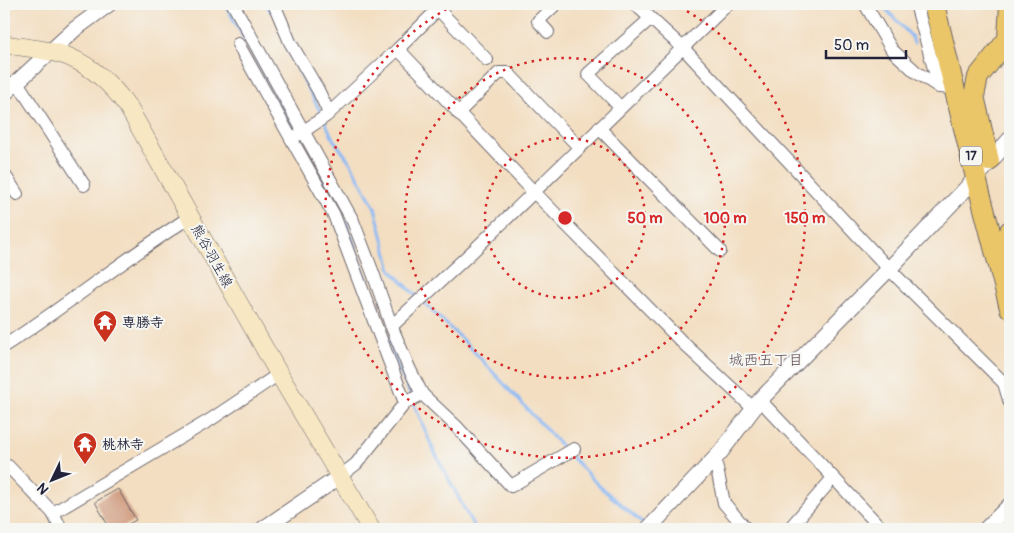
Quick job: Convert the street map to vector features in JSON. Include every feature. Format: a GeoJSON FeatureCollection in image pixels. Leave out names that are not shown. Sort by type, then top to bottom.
{"type":"FeatureCollection","features":[{"type":"Feature","properties":{"kind":"highway","name":"17"},"geometry":{"type":"LineString","coordinates":[[934,4],[946,88],[976,178],[1010,308]]}},
{"type":"Feature","properties":{"kind":"highway","name":"17"},"geometry":{"type":"LineString","coordinates":[[989,161],[974,96],[978,77],[1008,39],[1010,4]]}},
{"type":"Feature","properties":{"kind":"highway","name":"17"},"geometry":{"type":"LineString","coordinates":[[1003,283],[1008,273],[1005,250],[1010,231]]}},
{"type":"Feature","properties":{"kind":"main road","name":"熊谷羽生線"},"geometry":{"type":"LineString","coordinates":[[4,44],[68,57],[101,77],[116,91],[128,107],[279,374],[371,529]]}},
{"type":"Feature","properties":{"kind":"street"},"geometry":{"type":"LineString","coordinates":[[4,94],[48,52],[109,4]]}},
{"type":"Feature","properties":{"kind":"street"},"geometry":{"type":"LineString","coordinates":[[233,4],[298,135],[413,399],[456,426],[511,486],[574,449]]}},
{"type":"Feature","properties":{"kind":"street"},"geometry":{"type":"LineString","coordinates":[[274,4],[290,42],[318,90],[325,117]]}},
{"type":"Feature","properties":{"kind":"street"},"geometry":{"type":"LineString","coordinates":[[548,32],[538,21],[556,4]]}},
{"type":"Feature","properties":{"kind":"street"},"geometry":{"type":"LineString","coordinates":[[635,4],[684,49],[889,269],[1004,383],[1010,403]]}},
{"type":"Feature","properties":{"kind":"street"},"geometry":{"type":"LineString","coordinates":[[391,324],[395,323],[473,251],[620,107],[684,49],[728,4]]}},
{"type":"Feature","properties":{"kind":"street"},"geometry":{"type":"LineString","coordinates":[[865,4],[892,50],[916,72],[946,88]]}},
{"type":"Feature","properties":{"kind":"street"},"geometry":{"type":"LineString","coordinates":[[916,4],[946,88]]}},
{"type":"Feature","properties":{"kind":"street"},"geometry":{"type":"LineString","coordinates":[[298,135],[325,117],[398,49],[438,5],[487,60]]}},
{"type":"Feature","properties":{"kind":"street"},"geometry":{"type":"LineString","coordinates":[[620,107],[588,74],[650,19]]}},
{"type":"Feature","properties":{"kind":"street"},"geometry":{"type":"LineString","coordinates":[[238,44],[353,221],[409,368],[413,399],[356,464],[263,529]]}},
{"type":"Feature","properties":{"kind":"street"},"geometry":{"type":"LineString","coordinates":[[398,49],[534,192],[682,342],[757,404],[882,529]]}},
{"type":"Feature","properties":{"kind":"street"},"geometry":{"type":"LineString","coordinates":[[458,113],[499,73],[508,73],[579,147]]}},
{"type":"Feature","properties":{"kind":"street"},"geometry":{"type":"LineString","coordinates":[[17,82],[84,185]]}},
{"type":"Feature","properties":{"kind":"street"},"geometry":{"type":"LineString","coordinates":[[599,128],[720,251]]}},
{"type":"Feature","properties":{"kind":"street"},"geometry":{"type":"LineString","coordinates":[[651,526],[715,459],[757,404],[976,178],[1010,139]]}},
{"type":"Feature","properties":{"kind":"street"},"geometry":{"type":"LineString","coordinates":[[4,174],[17,194]]}},
{"type":"Feature","properties":{"kind":"street"},"geometry":{"type":"LineString","coordinates":[[4,346],[146,245],[190,217]]}},
{"type":"Feature","properties":{"kind":"street"},"geometry":{"type":"LineString","coordinates":[[53,513],[206,423],[279,374]]}},
{"type":"Feature","properties":{"kind":"street"},"geometry":{"type":"LineString","coordinates":[[715,459],[724,503],[746,529]]}},
{"type":"Feature","properties":{"kind":"street"},"geometry":{"type":"LineString","coordinates":[[4,466],[8,466],[53,513],[61,529]]}},
{"type":"Feature","properties":{"kind":"street"},"geometry":{"type":"LineString","coordinates":[[789,529],[833,478]]}},
{"type":"Feature","properties":{"kind":"street"},"geometry":{"type":"LineString","coordinates":[[986,529],[1010,505]]}},
{"type":"Feature","properties":{"kind":"building"},"geometry":{"type":"Polygon","coordinates":[[[118,489],[136,520],[119,529],[110,529],[95,502],[118,489]]]}},
{"type":"Feature","properties":{"kind":"waterway"},"geometry":{"type":"LineString","coordinates":[[225,4],[296,133]]}},
{"type":"Feature","properties":{"kind":"waterway"},"geometry":{"type":"LineString","coordinates":[[266,4],[271,12]]}},
{"type":"Feature","properties":{"kind":"waterway"},"geometry":{"type":"LineString","coordinates":[[881,4],[912,37],[914,43]]}},
{"type":"Feature","properties":{"kind":"waterway"},"geometry":{"type":"LineString","coordinates":[[287,48],[322,115]]}},
{"type":"Feature","properties":{"kind":"waterway"},"geometry":{"type":"LineString","coordinates":[[325,121],[333,139],[350,162],[375,208],[391,270],[418,298]]}},
{"type":"Feature","properties":{"kind":"waterway"},"geometry":{"type":"LineString","coordinates":[[299,138],[347,225],[398,367],[411,396]]}},
{"type":"Feature","properties":{"kind":"waterway"},"geometry":{"type":"LineString","coordinates":[[423,302],[466,343],[566,451]]}},
{"type":"Feature","properties":{"kind":"waterway"},"geometry":{"type":"LineString","coordinates":[[413,402],[434,451],[475,529]]}},
{"type":"Feature","properties":{"kind":"waterway"},"geometry":{"type":"LineString","coordinates":[[570,455],[598,485],[646,526]]}},
{"type":"Feature","properties":{"kind":"place","name":"専勝寺"},"geometry":{"type":"Point","coordinates":[105,343]}},
{"type":"Feature","properties":{"kind":"place","name":"桃林寺"},"geometry":{"type":"Point","coordinates":[85,465]}},
{"type":"Feature","properties":{"kind":"district","name":"城西五丁目"},"geometry":{"type":"Point","coordinates":[766,360]}}]}
